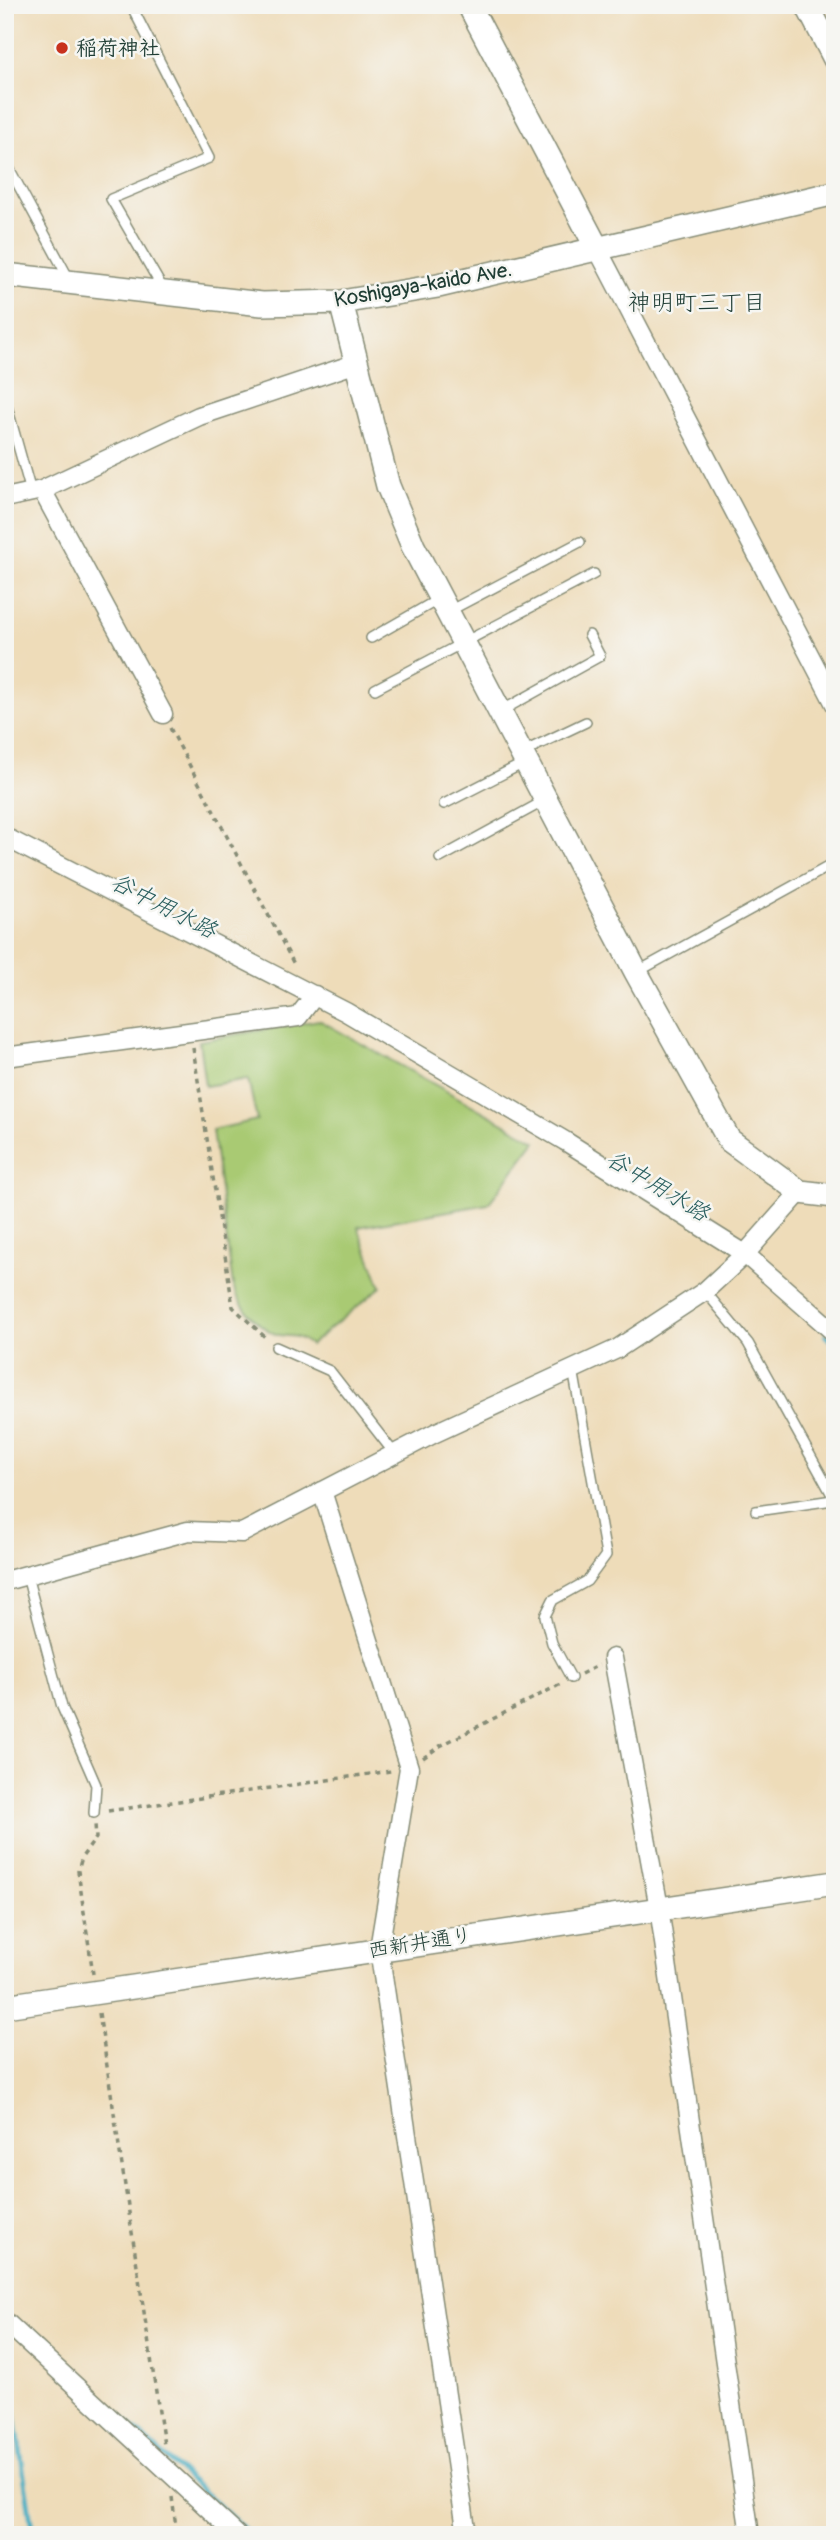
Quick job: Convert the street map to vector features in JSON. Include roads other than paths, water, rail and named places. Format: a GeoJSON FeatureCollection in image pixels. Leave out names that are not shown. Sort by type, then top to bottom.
{"type":"FeatureCollection","features":[{"type":"Feature","properties":{"kind":"street"},"geometry":{"type":"LineString","coordinates":[[469,5],[835,704]]}},
{"type":"Feature","properties":{"kind":"street"},"geometry":{"type":"LineString","coordinates":[[807,5],[835,59]]}},
{"type":"Feature","properties":{"kind":"street","name":"Koshigaya-kaido Ave."},"geometry":{"type":"LineString","coordinates":[[5,275],[262,304],[341,302],[438,286],[835,193]]}},
{"type":"Feature","properties":{"kind":"street"},"geometry":{"type":"LineString","coordinates":[[341,302],[388,486],[444,605],[636,972],[729,1140],[800,1192],[835,1196]]}},
{"type":"Feature","properties":{"kind":"street"},"geometry":{"type":"LineString","coordinates":[[5,498],[37,491],[199,416],[357,363]]}},
{"type":"Feature","properties":{"kind":"street"},"geometry":{"type":"LineString","coordinates":[[37,491],[163,714]]}},
{"type":"Feature","properties":{"kind":"street"},"geometry":{"type":"LineString","coordinates":[[5,837],[314,995],[565,1141],[745,1254],[835,1333]]}},
{"type":"Feature","properties":{"kind":"street"},"geometry":{"type":"LineString","coordinates":[[5,1057],[298,1017],[314,995]]}},
{"type":"Feature","properties":{"kind":"street"},"geometry":{"type":"LineString","coordinates":[[5,1581],[188,1531],[242,1533],[394,1453],[617,1349],[705,1291],[745,1254],[800,1192]]}},
{"type":"Feature","properties":{"kind":"street"},"geometry":{"type":"LineString","coordinates":[[322,1491],[410,1768],[379,1949],[467,2535]]}},
{"type":"Feature","properties":{"kind":"street"},"geometry":{"type":"LineString","coordinates":[[614,1658],[659,1908],[750,2535]]}},
{"type":"Feature","properties":{"kind":"street","name":"西新井通り"},"geometry":{"type":"LineString","coordinates":[[5,2006],[835,1883]]}},
{"type":"Feature","properties":{"kind":"street"},"geometry":{"type":"LineString","coordinates":[[5,2320],[237,2535]]}},
{"type":"Feature","properties":{"kind":"lane"},"geometry":{"type":"LineString","coordinates":[[131,5],[209,158],[111,199],[165,293]]}},
{"type":"Feature","properties":{"kind":"lane"},"geometry":{"type":"LineString","coordinates":[[5,170],[9,168],[71,283]]}},
{"type":"Feature","properties":{"kind":"lane"},"geometry":{"type":"LineString","coordinates":[[5,400],[37,491]]}},
{"type":"Feature","properties":{"kind":"lane"},"geometry":{"type":"LineString","coordinates":[[371,638],[580,542]]}},
{"type":"Feature","properties":{"kind":"lane"},"geometry":{"type":"LineString","coordinates":[[376,689],[594,574]]}},
{"type":"Feature","properties":{"kind":"lane"},"geometry":{"type":"LineString","coordinates":[[500,712],[600,656],[589,635]]}},
{"type":"Feature","properties":{"kind":"lane"},"geometry":{"type":"LineString","coordinates":[[444,804],[586,722]]}},
{"type":"Feature","properties":{"kind":"lane"},"geometry":{"type":"LineString","coordinates":[[440,858],[546,800]]}},
{"type":"Feature","properties":{"kind":"lane"},"geometry":{"type":"LineString","coordinates":[[636,972],[835,863]]}},
{"type":"Feature","properties":{"kind":"lane"},"geometry":{"type":"LineString","coordinates":[[705,1291],[748,1343],[834,1500],[756,1511]]}},
{"type":"Feature","properties":{"kind":"lane"},"geometry":{"type":"LineString","coordinates":[[276,1347],[330,1371],[394,1453]]}},
{"type":"Feature","properties":{"kind":"lane"},"geometry":{"type":"LineString","coordinates":[[571,1678],[552,1643],[545,1616],[553,1600],[587,1581],[606,1555],[573,1369]]}},
{"type":"Feature","properties":{"kind":"lane"},"geometry":{"type":"LineString","coordinates":[[27,1576],[62,1707],[96,1786],[94,1813]]}},
{"type":"Feature","properties":{"kind":"waterway","name":"谷中用水路"},"geometry":{"type":"LineString","coordinates":[[826,1336],[835,1344]]}},
{"type":"Feature","properties":{"kind":"waterway"},"geometry":{"type":"LineString","coordinates":[[5,2350],[33,2535]]}},
{"type":"Feature","properties":{"kind":"waterway"},"geometry":{"type":"LineString","coordinates":[[119,2415],[251,2535]]}},
{"type":"Feature","properties":{"kind":"place","name":"稲荷神社"},"geometry":{"type":"Point","coordinates":[62,48]}},
{"type":"Feature","properties":{"kind":"district","name":"神明町三丁目"},"geometry":{"type":"Point","coordinates":[697,302]}}]}
